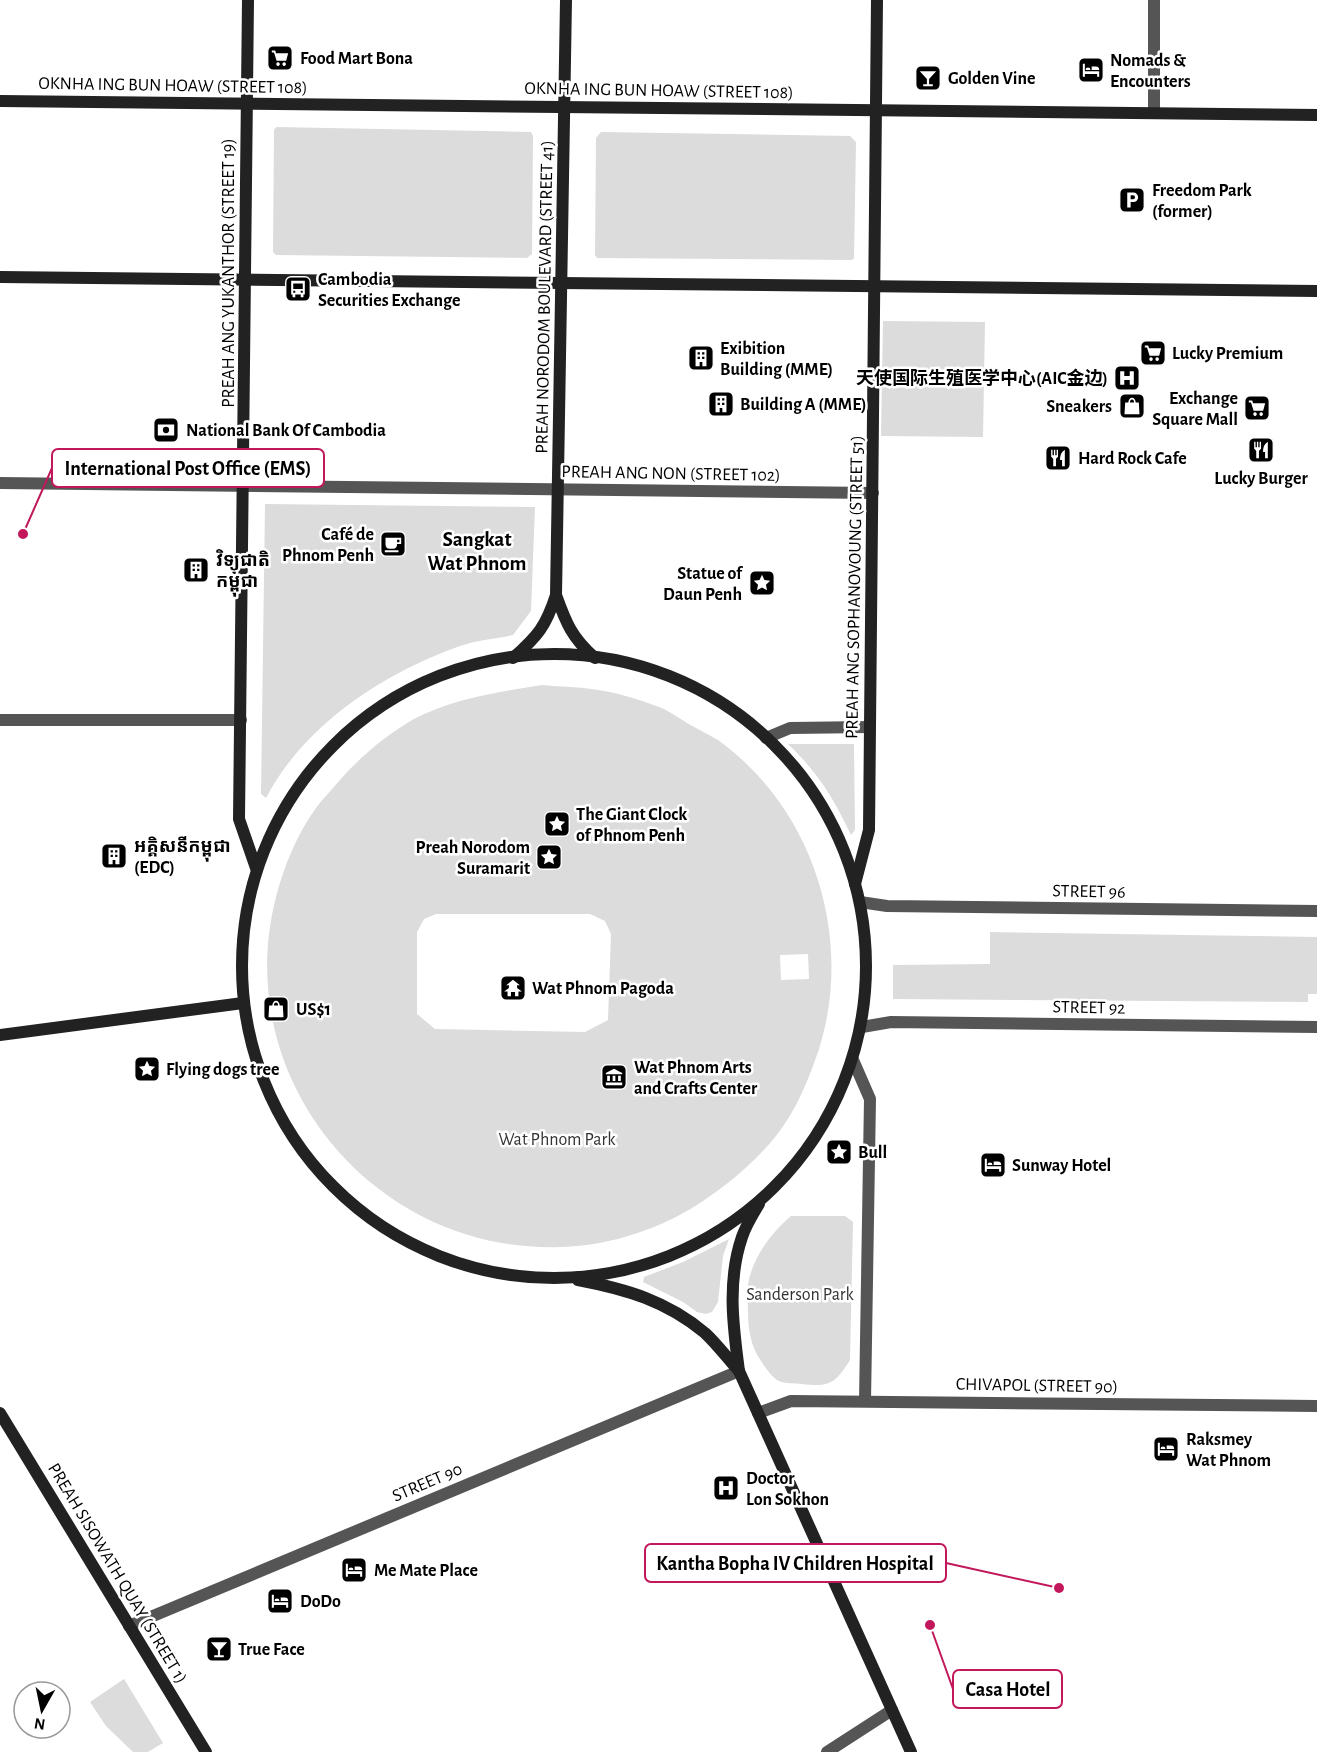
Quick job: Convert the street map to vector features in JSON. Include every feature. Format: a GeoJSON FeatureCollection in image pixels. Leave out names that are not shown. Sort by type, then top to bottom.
{"type":"FeatureCollection","features":[{"type":"Feature","properties":{"kind":"street","name":"PREAH ANG YUKANTHOR (STREET 19)"},"geometry":{"type":"LineString","coordinates":[[248,0],[239,819],[256,868]]}},
{"type":"Feature","properties":{"kind":"street","name":"PREAH NORODOM BOULEVARD (STREET 41)"},"geometry":{"type":"LineString","coordinates":[[513,658],[538,634],[548,620],[556,595],[566,0]]}},
{"type":"Feature","properties":{"kind":"street","name":"PREAH ANG SOPHANOVOUNG (STREET 51)"},"geometry":{"type":"LineString","coordinates":[[855,884],[869,830],[877,0]]}},
{"type":"Feature","properties":{"kind":"street"},"geometry":{"type":"LineString","coordinates":[[1154,0],[1154,113]]}},
{"type":"Feature","properties":{"kind":"street","name":"OKNHA ING BUN HOAW (STREET 108)"},"geometry":{"type":"LineString","coordinates":[[0,100],[1317,115]]}},
{"type":"Feature","properties":{"kind":"street"},"geometry":{"type":"LineString","coordinates":[[0,277],[1317,291]]}},
{"type":"Feature","properties":{"kind":"street","name":"PREAH ANG NON (STREET 102)"},"geometry":{"type":"LineString","coordinates":[[0,483],[873,493]]}},
{"type":"Feature","properties":{"kind":"street","name":"PREAH NORODOM BOULEVARD (STREET 41)"},"geometry":{"type":"LineString","coordinates":[[556,595],[572,634],[580,645],[596,658]]}},
{"type":"Feature","properties":{"kind":"street"},"geometry":{"type":"LineString","coordinates":[[564,1277],[618,1271],[670,1256],[718,1232],[761,1200],[785,1176],[819,1131],[853,1060],[862,1026],[867,965],[861,902],[839,840],[817,799],[789,762],[766,738],[740,716],[707,695],[653,672],[596,658],[554,655],[513,658],[454,671],[398,696],[348,731],[306,775],[274,826],[256,868],[245,912],[241,947],[243,1003],[257,1067],[285,1127],[314,1165],[356,1207],[383,1226],[434,1254],[498,1273],[564,1277],[620,1288],[665,1306],[705,1334],[740,1371]]}},
{"type":"Feature","properties":{"kind":"street"},"geometry":{"type":"LineString","coordinates":[[0,720],[241,720]]}},
{"type":"Feature","properties":{"kind":"street"},"geometry":{"type":"LineString","coordinates":[[766,738],[790,728],[870,727]]}},
{"type":"Feature","properties":{"kind":"street","name":"STREET 96"},"geometry":{"type":"LineString","coordinates":[[861,902],[887,906],[1317,911]]}},
{"type":"Feature","properties":{"kind":"street"},"geometry":{"type":"LineString","coordinates":[[0,1035],[243,1003]]}},
{"type":"Feature","properties":{"kind":"street","name":"STREET 92"},"geometry":{"type":"LineString","coordinates":[[862,1026],[891,1022],[1317,1027]]}},
{"type":"Feature","properties":{"kind":"street"},"geometry":{"type":"LineString","coordinates":[[853,1060],[870,1099],[865,1401]]}},
{"type":"Feature","properties":{"kind":"street"},"geometry":{"type":"LineString","coordinates":[[761,1200],[743,1235],[736,1259],[732,1305],[740,1371],[911,1752]]}},
{"type":"Feature","properties":{"kind":"street","name":"STREET 90"},"geometry":{"type":"LineString","coordinates":[[129,1626],[740,1371]]}},
{"type":"Feature","properties":{"kind":"street","name":"CHIVAPOL (STREET 90)"},"geometry":{"type":"LineString","coordinates":[[758,1413],[791,1401],[1317,1406]]}},
{"type":"Feature","properties":{"kind":"street","name":"PREAH SISOWATH QUAY (STREET 1)"},"geometry":{"type":"LineString","coordinates":[[0,1413],[206,1752]]}},
{"type":"Feature","properties":{"kind":"street"},"geometry":{"type":"LineString","coordinates":[[827,1752],[892,1710]]}},
{"type":"Feature","properties":{"kind":"green space"},"geometry":{"type":"Polygon","coordinates":[[[276,127],[531,132],[533,136],[532,254],[527,258],[276,255],[273,252],[274,130],[276,127]]]}},
{"type":"Feature","properties":{"kind":"green space"},"geometry":{"type":"Polygon","coordinates":[[[601,132],[850,136],[856,142],[854,258],[852,260],[597,258],[595,255],[596,138],[601,132]]]}},
{"type":"Feature","properties":{"kind":"green space"},"geometry":{"type":"Polygon","coordinates":[[[883,321],[985,322],[983,437],[881,436],[883,321]]]}},
{"type":"Feature","properties":{"kind":"green space"},"geometry":{"type":"Polygon","coordinates":[[[265,504],[535,507],[531,611],[513,635],[460,646],[402,671],[375,687],[348,705],[302,747],[282,771],[266,798],[261,794],[265,504]]]}},
{"type":"Feature","properties":{"kind":"green space","name":"Wat Phnom Park"},"geometry":{"type":"Polygon","coordinates":[[[542,685],[604,691],[664,709],[718,740],[751,769],[779,802],[801,839],[818,879],[828,921],[831,964],[829,1007],[811,1072],[790,1116],[760,1155],[713,1194],[671,1219],[617,1239],[561,1247],[493,1241],[431,1221],[377,1187],[331,1143],[296,1090],[275,1029],[267,965],[276,897],[292,851],[316,808],[347,772],[384,739],[429,712],[476,697],[542,685]],[[436,914],[424,919],[417,932],[417,1014],[435,1029],[585,1032],[608,1020],[611,934],[605,921],[590,914],[436,914]],[[808,954],[780,955],[781,980],[809,979],[808,954]]]}},
{"type":"Feature","properties":{"kind":"green space"},"geometry":{"type":"Polygon","coordinates":[[[788,744],[854,744],[855,830],[851,835],[824,786],[788,744]]]}},
{"type":"Feature","properties":{"kind":"green space"},"geometry":{"type":"Polygon","coordinates":[[[990,932],[1317,937],[1317,994],[1308,994],[1308,1002],[893,999],[893,965],[990,964],[990,932]]]}},
{"type":"Feature","properties":{"kind":"green space","name":"Sanderson Park"},"geometry":{"type":"Polygon","coordinates":[[[791,1216],[845,1216],[853,1222],[850,1360],[836,1379],[826,1384],[811,1385],[776,1380],[758,1356],[751,1338],[748,1319],[750,1275],[764,1247],[776,1230],[791,1216]]]}},
{"type":"Feature","properties":{"kind":"green space"},"geometry":{"type":"Polygon","coordinates":[[[729,1239],[723,1256],[718,1302],[712,1312],[706,1314],[697,1312],[683,1302],[643,1282],[644,1277],[683,1262],[729,1239]]]}},
{"type":"Feature","properties":{"kind":"green space"},"geometry":{"type":"Polygon","coordinates":[[[124,1679],[163,1743],[148,1752],[133,1752],[106,1726],[90,1702],[124,1679]]]}},
{"type":"Feature","properties":{"kind":"place","name":"Food Mart Bona"},"geometry":{"type":"Point","coordinates":[280,58]}},
{"type":"Feature","properties":{"kind":"place","name":"Nomads & Encounters"},"geometry":{"type":"Point","coordinates":[1091,70]}},
{"type":"Feature","properties":{"kind":"place","name":"Golden Vine"},"geometry":{"type":"Point","coordinates":[928,78]}},
{"type":"Feature","properties":{"kind":"place","name":"Freedom Park (former)"},"geometry":{"type":"Point","coordinates":[1132,200]}},
{"type":"Feature","properties":{"kind":"place","name":"Cambodia Securities Exchange"},"geometry":{"type":"Point","coordinates":[298,289]}},
{"type":"Feature","properties":{"kind":"place","name":"Lucky Premium"},"geometry":{"type":"Point","coordinates":[1153,353]}},
{"type":"Feature","properties":{"kind":"place","name":"Exibition Building (MME)"},"geometry":{"type":"Point","coordinates":[701,358]}},
{"type":"Feature","properties":{"kind":"place","name":"天使国际生殖医学中心(AIC金边)"},"geometry":{"type":"Point","coordinates":[1127,378]}},
{"type":"Feature","properties":{"kind":"place","name":"Building A (MME)"},"geometry":{"type":"Point","coordinates":[721,404]}},
{"type":"Feature","properties":{"kind":"place","name":"Sneakers"},"geometry":{"type":"Point","coordinates":[1132,406]}},
{"type":"Feature","properties":{"kind":"place","name":"Exchange Square Mall"},"geometry":{"type":"Point","coordinates":[1257,408]}},
{"type":"Feature","properties":{"kind":"place","name":"National Bank Of Cambodia"},"geometry":{"type":"Point","coordinates":[166,430]}},
{"type":"Feature","properties":{"kind":"place","name":"Lucky Burger"},"geometry":{"type":"Point","coordinates":[1261,450]}},
{"type":"Feature","properties":{"kind":"place","name":"Hard Rock Cafe"},"geometry":{"type":"Point","coordinates":[1058,458]}},
{"type":"Feature","properties":{"kind":"place","name":"International Post Office (EMS)"},"geometry":{"type":"Point","coordinates":[23,534]}},
{"type":"Feature","properties":{"kind":"place","name":"Café de Phnom Penh"},"geometry":{"type":"Point","coordinates":[393,544]}},
{"type":"Feature","properties":{"kind":"place","name":"វិទ្យុជាតិ កម្ពុជា"},"geometry":{"type":"Point","coordinates":[196,570]}},
{"type":"Feature","properties":{"kind":"place","name":"Statue of Daun Penh"},"geometry":{"type":"Point","coordinates":[762,583]}},
{"type":"Feature","properties":{"kind":"place","name":"The Giant Clock of Phnom Penh"},"geometry":{"type":"Point","coordinates":[557,824]}},
{"type":"Feature","properties":{"kind":"place","name":"អគ្គិសនីកម្ពុជា (EDC)"},"geometry":{"type":"Point","coordinates":[114,856]}},
{"type":"Feature","properties":{"kind":"place","name":"Preah Norodom Suramarit"},"geometry":{"type":"Point","coordinates":[549,857]}},
{"type":"Feature","properties":{"kind":"place","name":"Wat Phnom Pagoda"},"geometry":{"type":"Point","coordinates":[513,988]}},
{"type":"Feature","properties":{"kind":"place","name":"US$1"},"geometry":{"type":"Point","coordinates":[276,1009]}},
{"type":"Feature","properties":{"kind":"place","name":"Flying dogs tree"},"geometry":{"type":"Point","coordinates":[147,1069]}},
{"type":"Feature","properties":{"kind":"place","name":"Wat Phnom Arts and Crafts Center"},"geometry":{"type":"Point","coordinates":[614,1077]}},
{"type":"Feature","properties":{"kind":"place","name":"Bull"},"geometry":{"type":"Point","coordinates":[839,1152]}},
{"type":"Feature","properties":{"kind":"place","name":"Sunway Hotel"},"geometry":{"type":"Point","coordinates":[993,1165]}},
{"type":"Feature","properties":{"kind":"place","name":"Raksmey Wat Phnom"},"geometry":{"type":"Point","coordinates":[1166,1449]}},
{"type":"Feature","properties":{"kind":"place","name":"Doctor Lon Sokhon"},"geometry":{"type":"Point","coordinates":[726,1488]}},
{"type":"Feature","properties":{"kind":"place","name":"Me Mate Place"},"geometry":{"type":"Point","coordinates":[354,1570]}},
{"type":"Feature","properties":{"kind":"place","name":"Kantha Bopha IV Children Hospital"},"geometry":{"type":"Point","coordinates":[1059,1588]}},
{"type":"Feature","properties":{"kind":"place","name":"DoDo"},"geometry":{"type":"Point","coordinates":[280,1601]}},
{"type":"Feature","properties":{"kind":"place","name":"Casa Hotel"},"geometry":{"type":"Point","coordinates":[930,1625]}},
{"type":"Feature","properties":{"kind":"place","name":"True Face"},"geometry":{"type":"Point","coordinates":[219,1649]}},
{"type":"Feature","properties":{"kind":"district","name":"Sangkat Wat Phnom"},"geometry":{"type":"Point","coordinates":[477,551]}}]}
